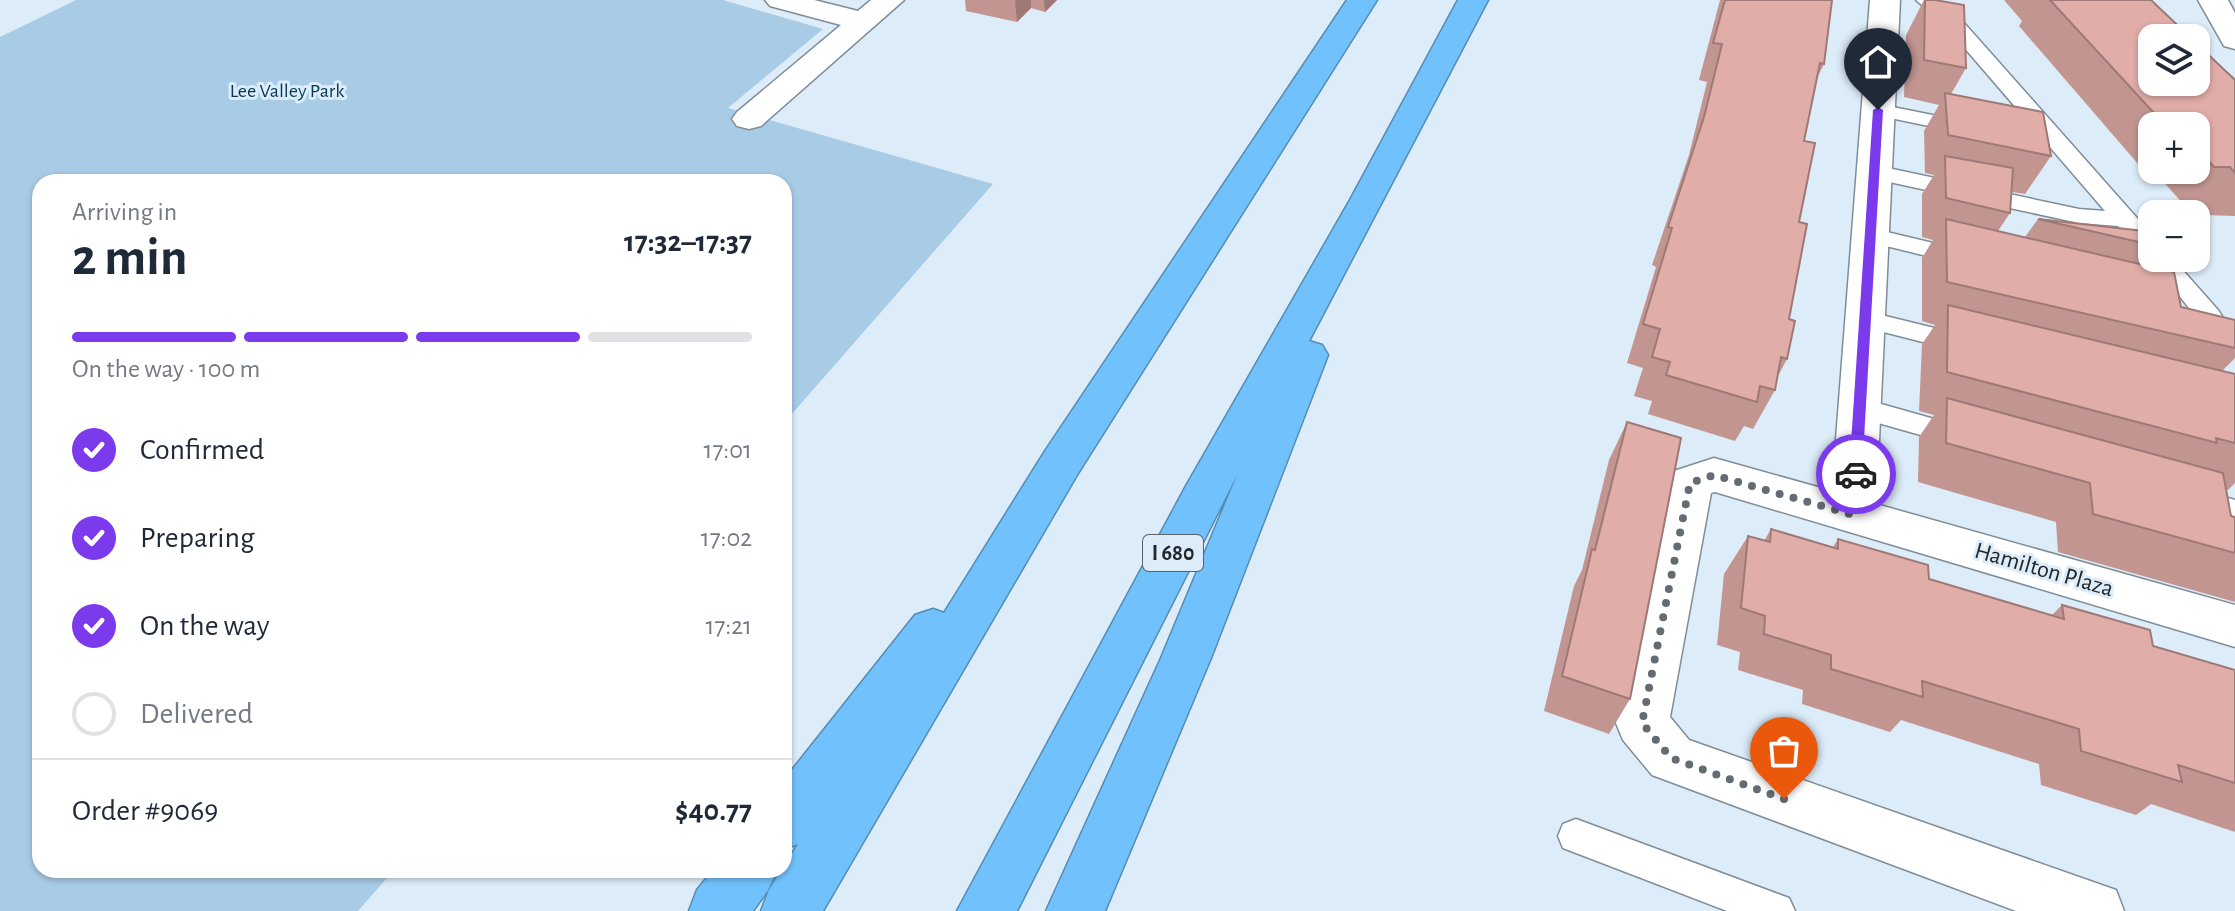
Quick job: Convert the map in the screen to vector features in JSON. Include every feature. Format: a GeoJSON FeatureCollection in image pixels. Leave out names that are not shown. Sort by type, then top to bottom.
{"type":"FeatureCollection","features":[{"type":"Feature","properties":{"kind":"highway"},"geometry":{"type":"LineString","coordinates":[[790,911],[1061,463],[1362,0]]}},
{"type":"Feature","properties":{"kind":"highway","name":"I 680"},"geometry":{"type":"LineString","coordinates":[[986,911],[1202,498],[1368,200],[1473,0]]}},
{"type":"Feature","properties":{"kind":"highway"},"geometry":{"type":"LineString","coordinates":[[1075,911],[1186,658],[1368,200]]}},
{"type":"Feature","properties":{"kind":"highway"},"geometry":{"type":"LineString","coordinates":[[792,813],[1061,463]]}},
{"type":"Feature","properties":{"kind":"highway"},"geometry":{"type":"LineString","coordinates":[[718,911],[742,878]]}},
{"type":"Feature","properties":{"kind":"street"},"geometry":{"type":"LineString","coordinates":[[780,0],[863,22]]}},
{"type":"Feature","properties":{"kind":"street"},"geometry":{"type":"LineString","coordinates":[[749,119],[889,0]]}},
{"type":"Feature","properties":{"kind":"street"},"geometry":{"type":"LineString","coordinates":[[1853,515],[1885,0]]}},
{"type":"Feature","properties":{"kind":"street"},"geometry":{"type":"LineString","coordinates":[[2207,1],[2235,40]]}},
{"type":"Feature","properties":{"kind":"street","name":"Hamilton Plaza"},"geometry":{"type":"LineString","coordinates":[[2095,911],[1671,758],[1642,723],[1690,483],[1714,475],[2235,626]]}},
{"type":"Feature","properties":{"kind":"lane"},"geometry":{"type":"LineString","coordinates":[[1925,0],[1950,19],[2138,234]]}},
{"type":"Feature","properties":{"kind":"lane"},"geometry":{"type":"LineString","coordinates":[[1878,110],[1984,131]]}},
{"type":"Feature","properties":{"kind":"lane"},"geometry":{"type":"LineString","coordinates":[[2029,139],[2059,145]]}},
{"type":"Feature","properties":{"kind":"lane"},"geometry":{"type":"LineString","coordinates":[[1874,172],[2079,216],[2125,219]]}},
{"type":"Feature","properties":{"kind":"lane"},"geometry":{"type":"LineString","coordinates":[[1870,235],[1994,265]]}},
{"type":"Feature","properties":{"kind":"lane"},"geometry":{"type":"LineString","coordinates":[[2171,272],[2209,316],[2226,342]]}},
{"type":"Feature","properties":{"kind":"lane"},"geometry":{"type":"LineString","coordinates":[[2163,305],[2209,316]]}},
{"type":"Feature","properties":{"kind":"lane"},"geometry":{"type":"LineString","coordinates":[[1865,319],[1988,349]]}},
{"type":"Feature","properties":{"kind":"lane"},"geometry":{"type":"LineString","coordinates":[[1860,408],[1995,445]]}},
{"type":"Feature","properties":{"kind":"lane"},"geometry":{"type":"LineString","coordinates":[[2160,490],[2235,511]]}},
{"type":"Feature","properties":{"kind":"lane"},"geometry":{"type":"LineString","coordinates":[[1576,836],[1776,911]]}},
{"type":"Feature","properties":{"kind":"green space","name":"Lee Valley Park"},"geometry":{"type":"Polygon","coordinates":[[[76,0],[723,0],[823,29],[728,108],[993,184],[792,414],[792,174],[32,174],[32,878],[387,878],[358,911],[0,911],[0,37],[76,0]]]}},
{"type":"Feature","properties":{"kind":"building"},"geometry":{"type":"Polygon","coordinates":[[[1725,0],[1832,0],[1824,64],[1820,63],[1804,141],[1815,143],[1799,222],[1807,224],[1789,319],[1795,321],[1787,359],[1781,357],[1775,390],[1760,386],[1757,402],[1666,375],[1670,362],[1652,357],[1660,329],[1643,324],[1672,228],[1668,227],[1704,117],[1722,44],[1713,43],[1725,0]]]}},
{"type":"Feature","properties":{"kind":"building"},"geometry":{"type":"Polygon","coordinates":[[[1925,0],[1964,5],[1966,68],[1924,60],[1925,0]]]}},
{"type":"Feature","properties":{"kind":"building"},"geometry":{"type":"Polygon","coordinates":[[[2050,0],[2151,0],[2176,24],[2138,24],[2138,96],[2050,0]]]}},
{"type":"Feature","properties":{"kind":"building"},"geometry":{"type":"Polygon","coordinates":[[[2210,56],[2235,80],[2235,173],[2230,167],[2214,167],[2210,163],[2210,112],[2153,112],[2138,96],[2210,96],[2210,56]]]}},
{"type":"Feature","properties":{"kind":"building"},"geometry":{"type":"Polygon","coordinates":[[[1945,93],[2043,112],[2051,156],[1948,135],[1945,93]]]}},
{"type":"Feature","properties":{"kind":"building"},"geometry":{"type":"Polygon","coordinates":[[[1945,156],[2013,168],[2010,213],[1946,198],[1945,156]]]}},
{"type":"Feature","properties":{"kind":"building"},"geometry":{"type":"Polygon","coordinates":[[[1946,219],[2138,264],[2138,272],[2174,272],[2181,307],[2235,320],[2235,348],[1947,282],[1946,219]]]}},
{"type":"Feature","properties":{"kind":"building"},"geometry":{"type":"Polygon","coordinates":[[[2038,219],[2138,230],[2138,242],[2038,219]]]}},
{"type":"Feature","properties":{"kind":"building"},"geometry":{"type":"Polygon","coordinates":[[[1948,305],[2235,374],[2235,443],[2216,438],[2217,443],[1947,372],[1948,305]]]}},
{"type":"Feature","properties":{"kind":"building"},"geometry":{"type":"Polygon","coordinates":[[[1947,398],[2223,473],[2231,516],[2235,517],[2235,553],[2093,514],[2090,483],[1946,443],[1947,398]]]}},
{"type":"Feature","properties":{"kind":"building"},"geometry":{"type":"Polygon","coordinates":[[[1627,422],[1681,438],[1630,699],[1562,676],[1592,549],[1595,550],[1627,422]]]}},
{"type":"Feature","properties":{"kind":"building"},"geometry":{"type":"Polygon","coordinates":[[[1771,529],[1838,549],[1838,539],[1928,565],[1929,579],[2064,619],[2062,605],[2150,630],[2153,646],[2235,670],[2235,783],[2178,765],[2182,782],[2081,751],[2079,729],[1922,681],[1923,697],[1831,669],[1831,655],[1764,634],[1765,616],[1741,608],[1748,536],[1770,542],[1771,529]]]}},
{"type":"Feature","properties":{"kind":"way so far"},"geometry":{"type":"LineString","coordinates":[[1784,799],[1671,758],[1642,723],[1690,483],[1714,475],[1853,515],[1856,474]]}},
{"type":"Feature","properties":{"kind":"route"},"geometry":{"type":"LineString","coordinates":[[1856,474],[1878,110]]}}]}
